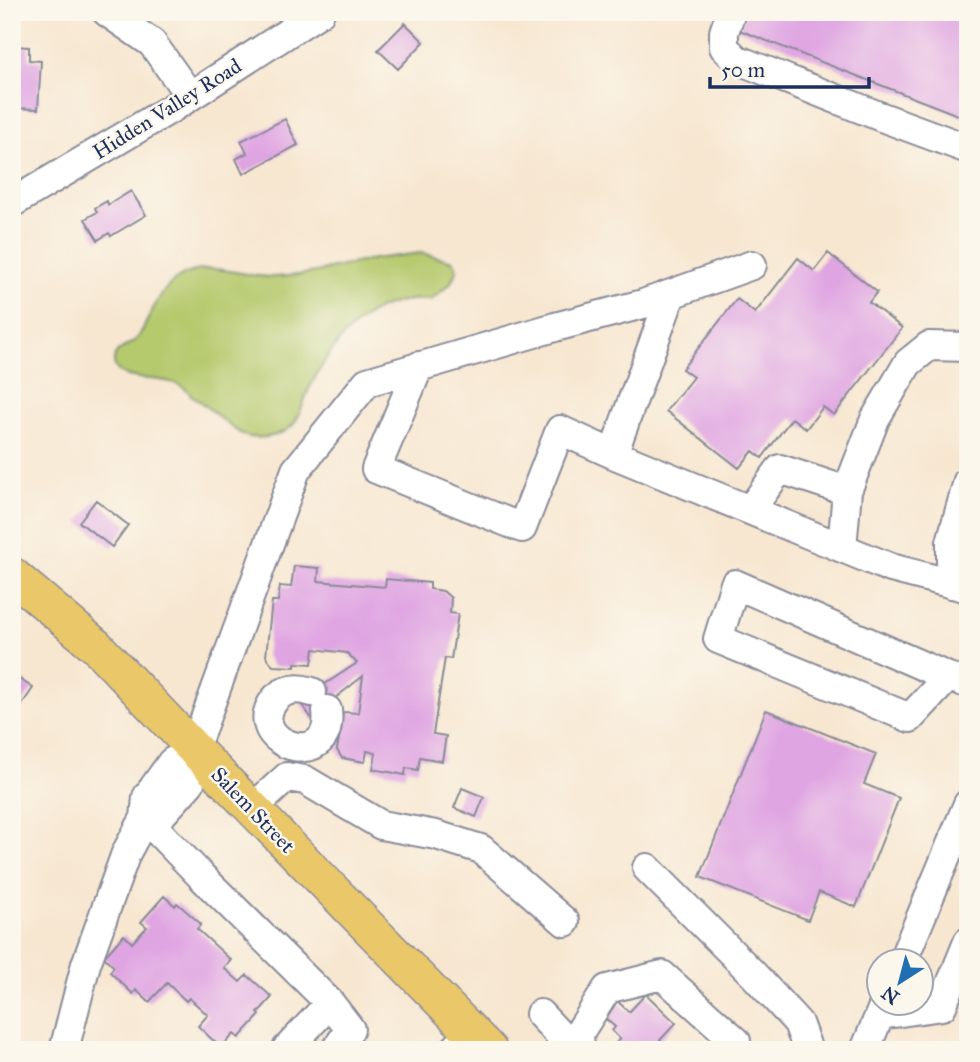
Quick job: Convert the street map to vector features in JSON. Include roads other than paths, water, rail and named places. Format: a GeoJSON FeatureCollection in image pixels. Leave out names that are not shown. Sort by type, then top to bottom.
{"type":"FeatureCollection","features":[{"type":"Feature","properties":{"kind":"main road","name":"Salem Street"},"geometry":{"type":"LineString","coordinates":[[12,575],[96,646],[472,1044]]}},
{"type":"Feature","properties":{"kind":"street"},"geometry":{"type":"LineString","coordinates":[[107,12],[152,43],[190,96]]}},
{"type":"Feature","properties":{"kind":"street","name":"Hidden Valley Road"},"geometry":{"type":"LineString","coordinates":[[12,203],[190,96],[320,12]]}},
{"type":"Feature","properties":{"kind":"street"},"geometry":{"type":"LineString","coordinates":[[731,12],[724,32],[724,47],[736,59],[968,149]]}},
{"type":"Feature","properties":{"kind":"street"},"geometry":{"type":"LineString","coordinates":[[64,1050],[86,964],[126,853],[145,818],[147,797],[172,762],[194,749],[296,470],[367,382],[671,295],[752,265]]}},
{"type":"Feature","properties":{"kind":"street"},"geometry":{"type":"LineString","coordinates":[[613,454],[671,295]]}},
{"type":"Feature","properties":{"kind":"street"},"geometry":{"type":"LineString","coordinates":[[842,548],[847,491],[875,419],[908,363],[929,346],[968,347]]}},
{"type":"Feature","properties":{"kind":"street"},"geometry":{"type":"LineString","coordinates":[[419,366],[376,469],[522,528],[560,430],[891,568],[959,586],[951,542],[968,481]]}},
{"type":"Feature","properties":{"kind":"street"},"geometry":{"type":"LineString","coordinates":[[750,510],[780,469],[847,491]]}},
{"type":"Feature","properties":{"kind":"street"},"geometry":{"type":"LineString","coordinates":[[735,584],[958,680],[910,718],[718,639],[735,584]]}},
{"type":"Feature","properties":{"kind":"street"},"geometry":{"type":"LineString","coordinates":[[301,688],[320,701],[328,722],[320,739],[312,745],[299,748],[284,744],[276,738],[268,719],[270,709],[282,693],[301,688]]}},
{"type":"Feature","properties":{"kind":"street"},"geometry":{"type":"LineString","coordinates":[[295,778],[299,748]]}},
{"type":"Feature","properties":{"kind":"street"},"geometry":{"type":"LineString","coordinates":[[252,809],[287,776],[305,780],[380,825],[436,835],[481,849],[565,922]]}},
{"type":"Feature","properties":{"kind":"street"},"geometry":{"type":"LineString","coordinates":[[908,946],[968,804]]}},
{"type":"Feature","properties":{"kind":"street"},"geometry":{"type":"LineString","coordinates":[[145,818],[330,1003],[350,1029],[336,1050]]}},
{"type":"Feature","properties":{"kind":"street"},"geometry":{"type":"LineString","coordinates":[[647,868],[798,1023],[806,1045],[803,1050]]}},
{"type":"Feature","properties":{"kind":"street"},"geometry":{"type":"LineString","coordinates":[[934,1006],[942,1006],[968,942]]}},
{"type":"Feature","properties":{"kind":"street"},"geometry":{"type":"LineString","coordinates":[[580,1050],[579,1033],[607,989],[662,975],[736,1041],[727,1050]]}},
{"type":"Feature","properties":{"kind":"street"},"geometry":{"type":"LineString","coordinates":[[286,1050],[330,1003]]}},
{"type":"Feature","properties":{"kind":"street"},"geometry":{"type":"LineString","coordinates":[[540,1014],[574,1050]]}},
{"type":"Feature","properties":{"kind":"street"},"geometry":{"type":"LineString","coordinates":[[865,1050],[879,1016]]}}]}
